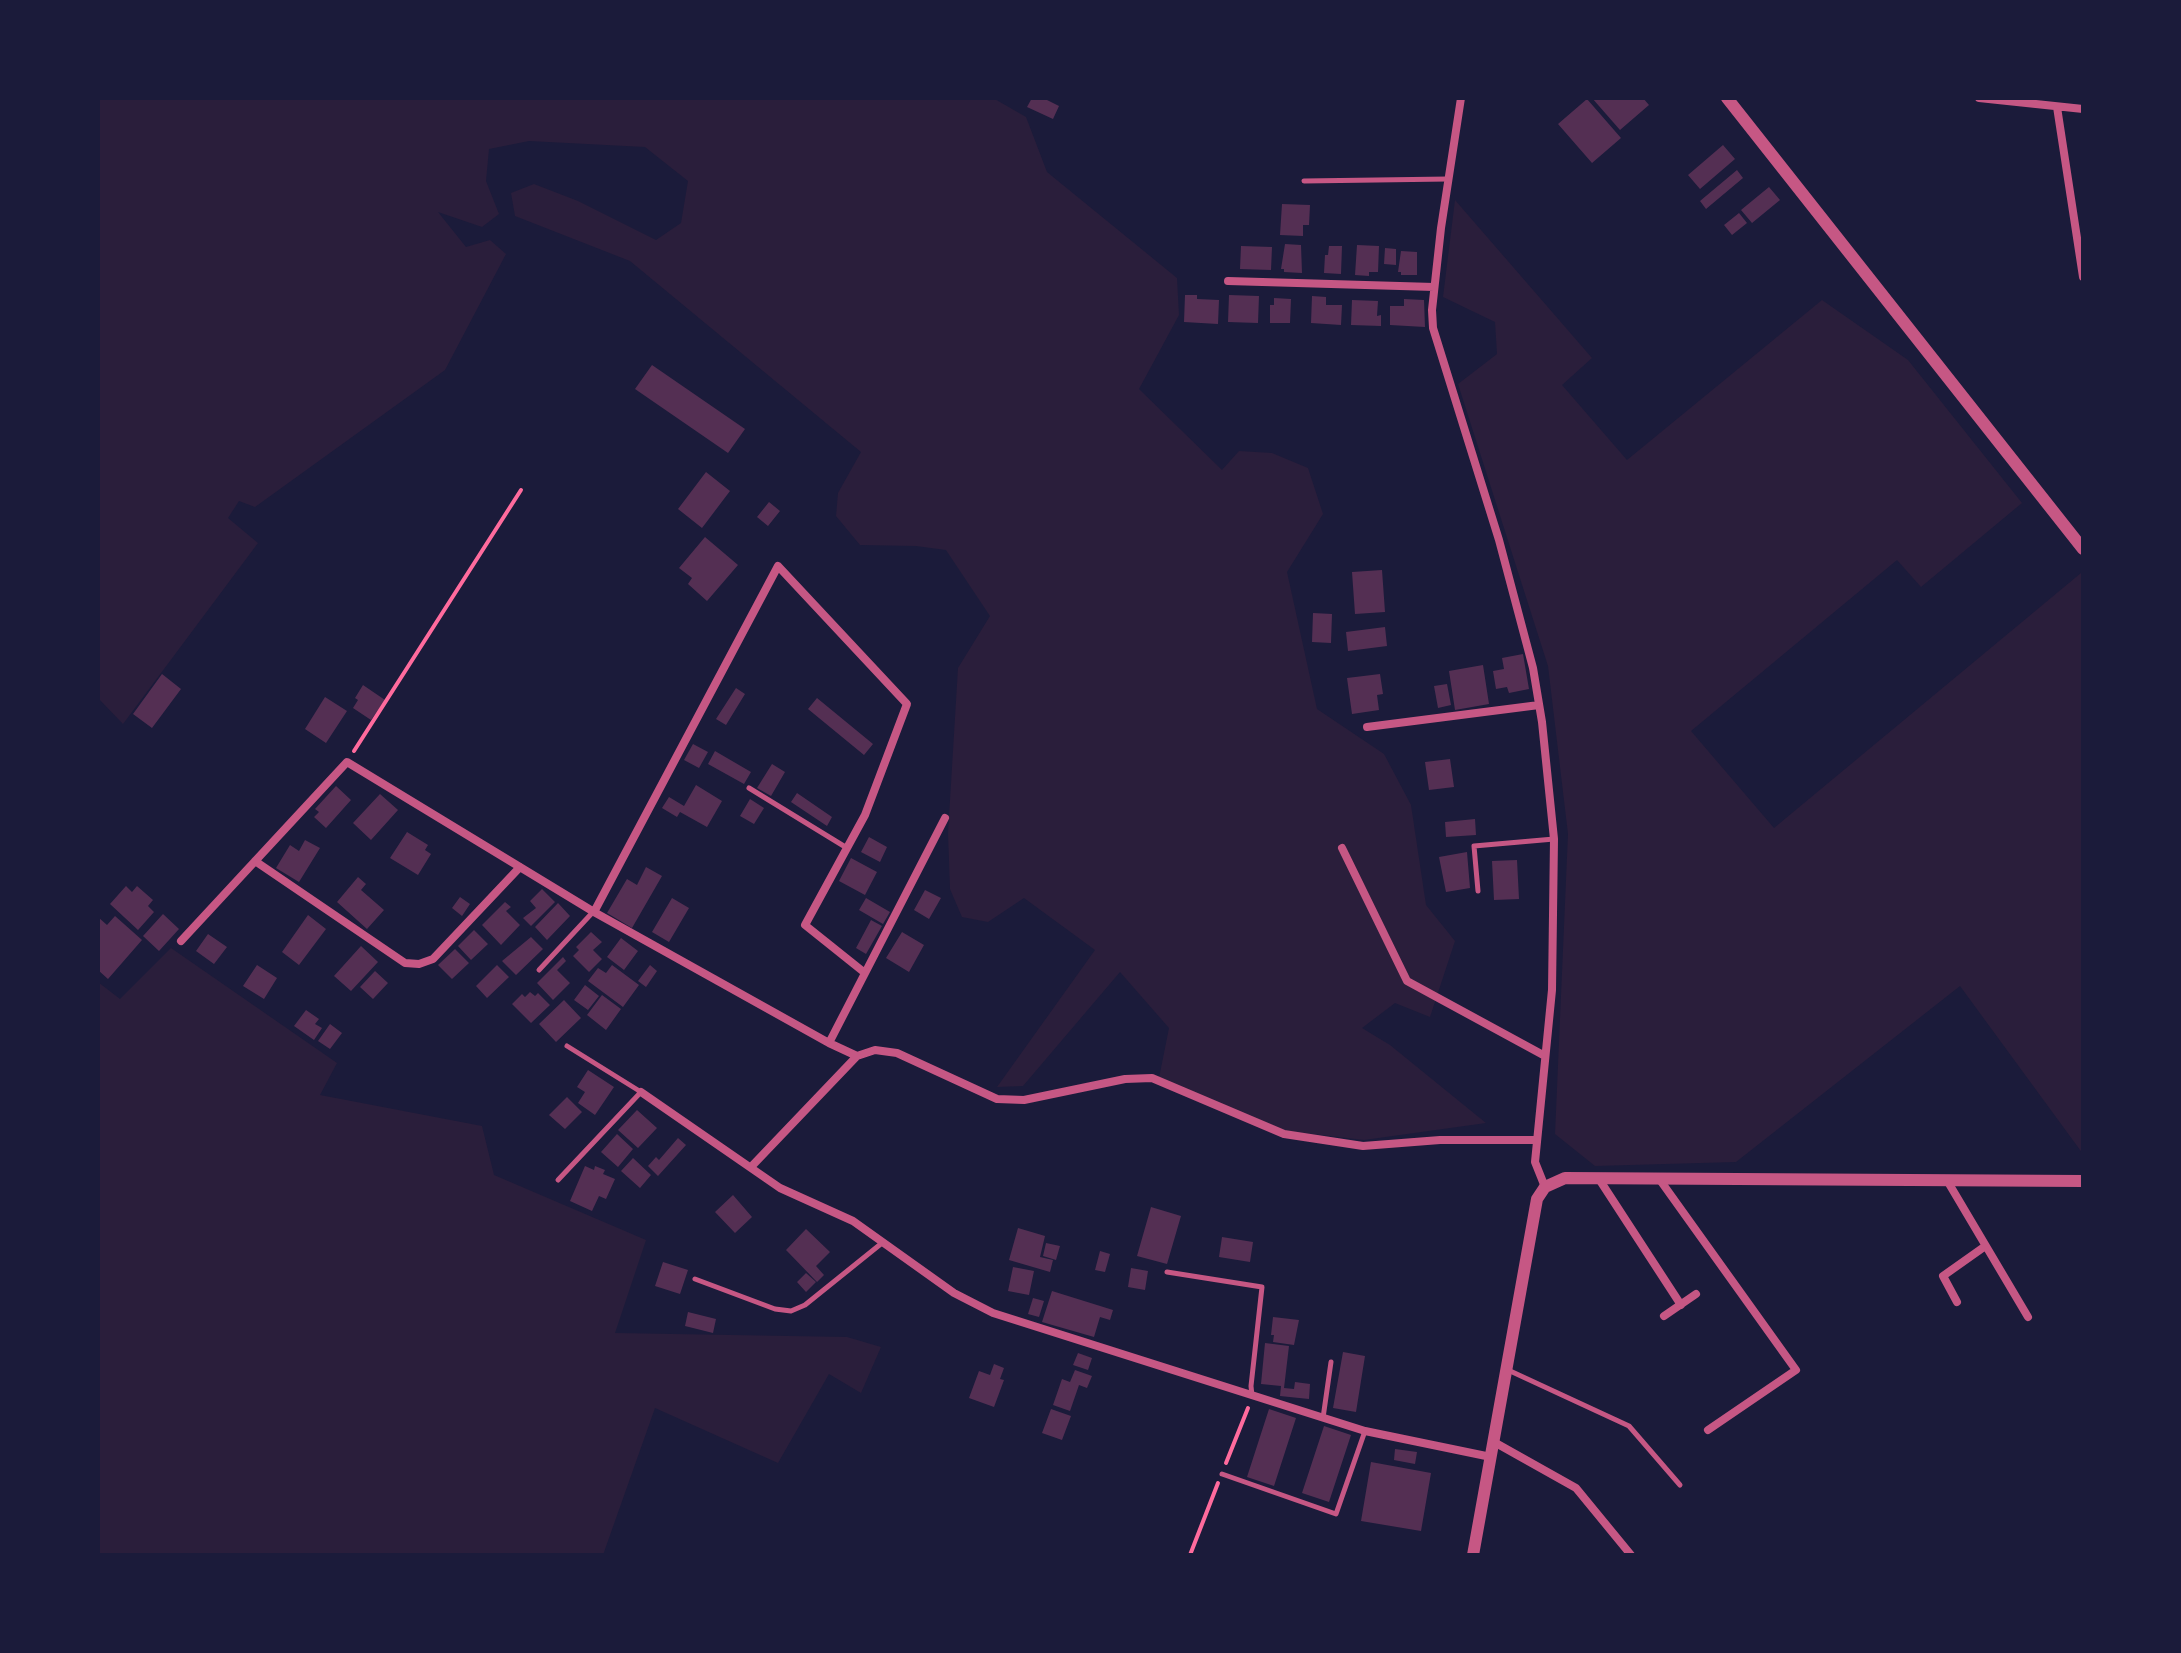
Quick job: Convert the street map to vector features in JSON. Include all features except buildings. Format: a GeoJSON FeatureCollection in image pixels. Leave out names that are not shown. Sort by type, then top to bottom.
{"type":"FeatureCollection","features":[{"type":"Feature","properties":{"kind":"street"},"geometry":{"type":"LineString","coordinates":[[1461,98],[1434,287],[1433,328],[1499,540],[1533,668],[1539,705],[1554,839],[1552,990],[1535,1162],[1545,1187]]}},
{"type":"Feature","properties":{"kind":"street"},"geometry":{"type":"LineString","coordinates":[[1727,98],[2083,549]]}},
{"type":"Feature","properties":{"kind":"street"},"geometry":{"type":"LineString","coordinates":[[1979,98],[2046,106],[2055,103],[2083,109]]}},
{"type":"Feature","properties":{"kind":"street"},"geometry":{"type":"LineString","coordinates":[[2055,103],[2083,277]]}},
{"type":"Feature","properties":{"kind":"street"},"geometry":{"type":"LineString","coordinates":[[1228,281],[1434,287]]}},
{"type":"Feature","properties":{"kind":"street"},"geometry":{"type":"LineString","coordinates":[[594,912],[778,566],[907,704],[865,815],[805,925],[865,973]]}},
{"type":"Feature","properties":{"kind":"street"},"geometry":{"type":"LineString","coordinates":[[1367,727],[1539,705]]}},
{"type":"Feature","properties":{"kind":"street"},"geometry":{"type":"LineString","coordinates":[[181,941],[347,762],[594,912],[857,1056]]}},
{"type":"Feature","properties":{"kind":"street"},"geometry":{"type":"LineString","coordinates":[[829,1043],[945,818]]}},
{"type":"Feature","properties":{"kind":"street"},"geometry":{"type":"LineString","coordinates":[[1342,848],[1407,981],[1545,1056]]}},
{"type":"Feature","properties":{"kind":"street"},"geometry":{"type":"LineString","coordinates":[[255,861],[405,963],[419,964],[433,959],[520,867]]}},
{"type":"Feature","properties":{"kind":"street"},"geometry":{"type":"LineString","coordinates":[[751,1167],[857,1056],[875,1050],[897,1053],[997,1099],[1024,1100],[1125,1079],[1152,1078],[1284,1134],[1363,1146],[1440,1140],[1537,1140]]}},
{"type":"Feature","properties":{"kind":"street"},"geometry":{"type":"LineString","coordinates":[[641,1092],[780,1188],[853,1221],[954,1293],[993,1313],[1365,1431],[1491,1457]]}},
{"type":"Feature","properties":{"kind":"street"},"geometry":{"type":"LineString","coordinates":[[1473,1555],[1537,1199],[1545,1187],[1565,1178],[2083,1181]]}},
{"type":"Feature","properties":{"kind":"street"},"geometry":{"type":"LineString","coordinates":[[1599,1179],[1681,1305]]}},
{"type":"Feature","properties":{"kind":"street"},"geometry":{"type":"LineString","coordinates":[[1660,1180],[1796,1370],[1708,1430]]}},
{"type":"Feature","properties":{"kind":"street"},"geometry":{"type":"LineString","coordinates":[[1948,1182],[2028,1317]]}},
{"type":"Feature","properties":{"kind":"street"},"geometry":{"type":"LineString","coordinates":[[1957,1302],[1943,1276],[1984,1247]]}},
{"type":"Feature","properties":{"kind":"street"},"geometry":{"type":"LineString","coordinates":[[1664,1316],[1696,1294]]}},
{"type":"Feature","properties":{"kind":"street"},"geometry":{"type":"LineString","coordinates":[[1494,1442],[1576,1488],[1631,1555]]}},
{"type":"Feature","properties":{"kind":"lane"},"geometry":{"type":"LineString","coordinates":[[1304,181],[1448,179]]}},
{"type":"Feature","properties":{"kind":"lane"},"geometry":{"type":"LineString","coordinates":[[749,788],[847,848]]}},
{"type":"Feature","properties":{"kind":"lane"},"geometry":{"type":"LineString","coordinates":[[1478,891],[1474,846],[1554,839]]}},
{"type":"Feature","properties":{"kind":"lane"},"geometry":{"type":"LineString","coordinates":[[539,970],[594,912]]}},
{"type":"Feature","properties":{"kind":"lane"},"geometry":{"type":"LineString","coordinates":[[558,1180],[641,1092],[567,1046]]}},
{"type":"Feature","properties":{"kind":"lane"},"geometry":{"type":"LineString","coordinates":[[695,1279],[775,1309],[791,1311],[805,1305],[882,1243]]}},
{"type":"Feature","properties":{"kind":"lane"},"geometry":{"type":"LineString","coordinates":[[1167,1272],[1262,1287],[1252,1396]]}},
{"type":"Feature","properties":{"kind":"lane"},"geometry":{"type":"LineString","coordinates":[[1323,1418],[1331,1362]]}},
{"type":"Feature","properties":{"kind":"lane"},"geometry":{"type":"LineString","coordinates":[[1507,1369],[1629,1426],[1680,1485]]}},
{"type":"Feature","properties":{"kind":"lane"},"geometry":{"type":"LineString","coordinates":[[1222,1474],[1336,1514],[1365,1431]]}},
{"type":"Feature","properties":{"kind":"path"},"geometry":{"type":"LineString","coordinates":[[347,762],[521,490]]}},
{"type":"Feature","properties":{"kind":"shaded area"},"geometry":{"type":"Polygon","coordinates":[[[98,98],[993,98],[1026,117],[1047,172],[1177,278],[1179,315],[1139,389],[1222,470],[1239,451],[1272,453],[1308,468],[1323,514],[1287,572],[1317,709],[1384,754],[1411,805],[1426,905],[1455,941],[1430,1017],[1395,1003],[1362,1028],[1390,1045],[1486,1123],[1364,1140],[1286,1131],[1159,1078],[1169,1028],[1120,972],[1023,1086],[997,1087],[1095,950],[1024,898],[988,922],[962,917],[950,889],[948,833],[958,668],[990,616],[946,550],[860,545],[836,516],[838,493],[861,452],[630,261],[515,216],[511,193],[534,184],[578,201],[656,240],[681,223],[688,181],[645,147],[529,141],[489,149],[486,181],[499,214],[482,227],[438,212],[466,247],[490,240],[506,254],[445,370],[255,507],[239,501],[228,518],[258,543],[123,724],[98,698],[98,98]]]}},
{"type":"Feature","properties":{"kind":"shaded area"},"geometry":{"type":"Polygon","coordinates":[[[1455,200],[1592,358],[1562,385],[1627,460],[1822,300],[1908,360],[2022,503],[1921,587],[1897,560],[1691,731],[1774,828],[2081,573],[2083,576],[2083,1154],[1960,986],[1736,1162],[1595,1166],[1555,1134],[1568,834],[1548,666],[1458,384],[1497,354],[1495,322],[1443,297],[1455,200]]]}},
{"type":"Feature","properties":{"kind":"shaded area"},"geometry":{"type":"Polygon","coordinates":[[[171,948],[337,1063],[320,1095],[482,1126],[494,1175],[646,1240],[615,1333],[847,1337],[881,1347],[861,1393],[829,1374],[778,1463],[655,1408],[603,1555],[98,1555],[98,982],[120,999],[171,948]]]}}]}
